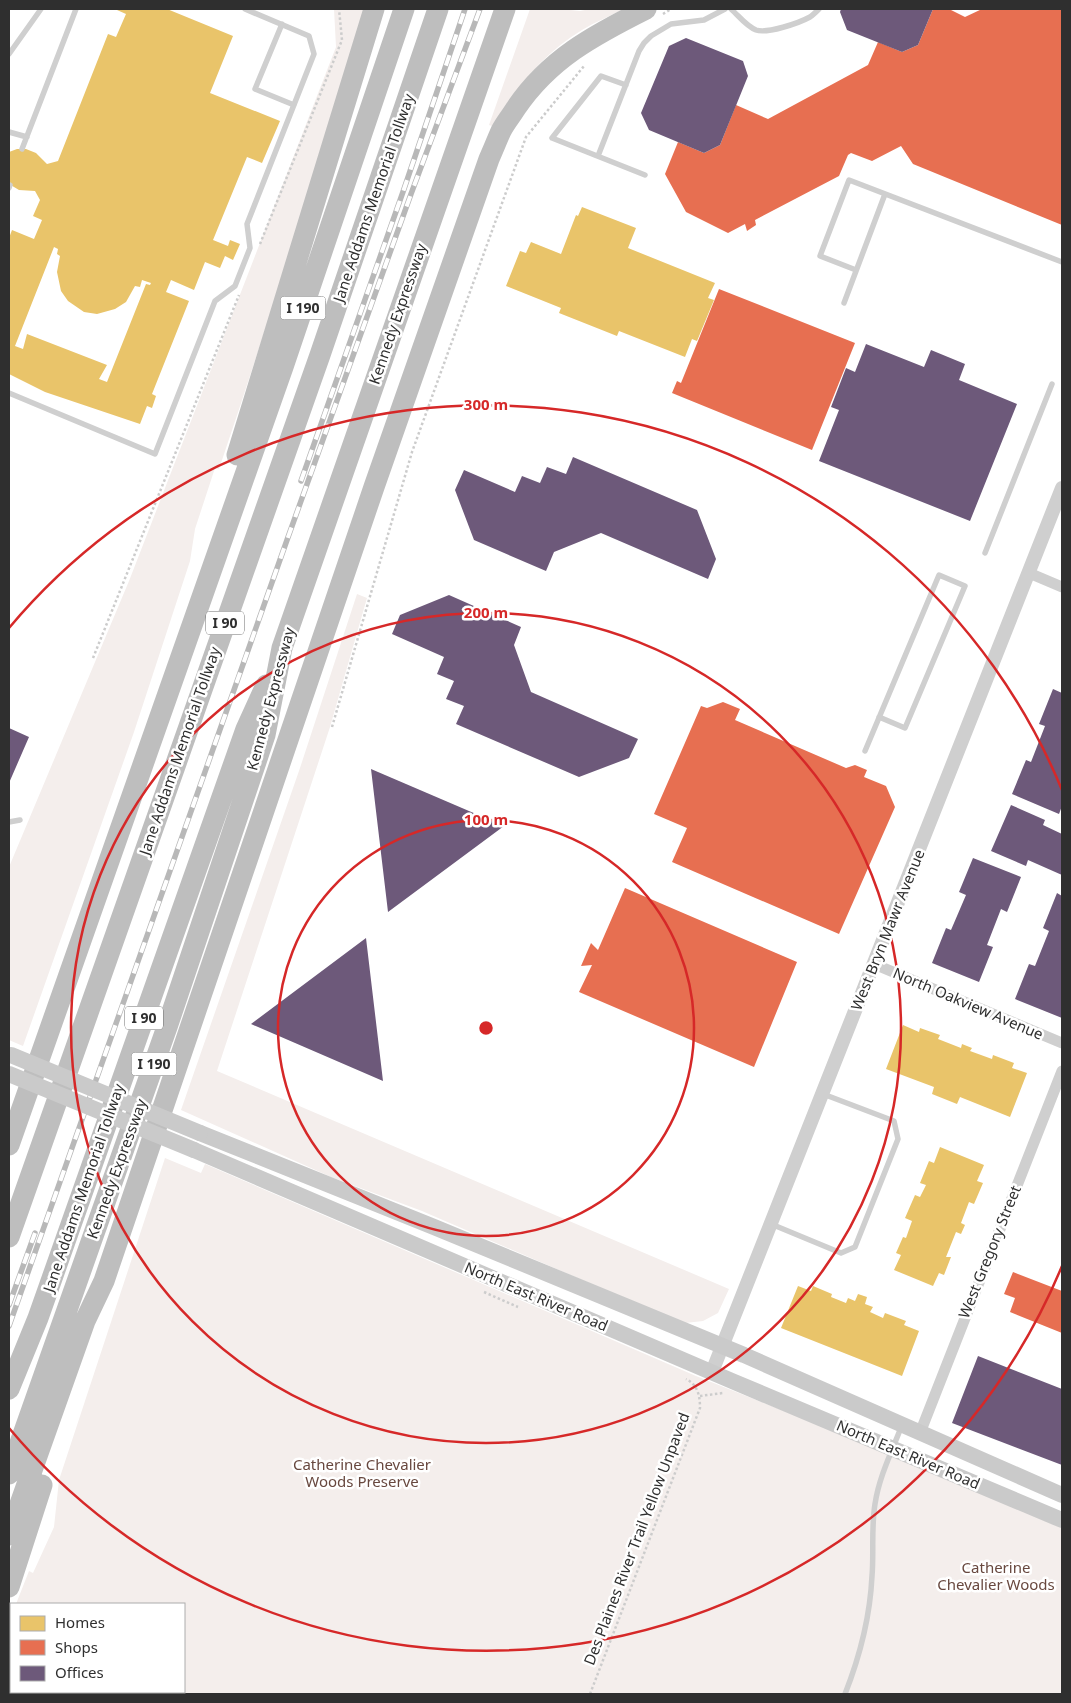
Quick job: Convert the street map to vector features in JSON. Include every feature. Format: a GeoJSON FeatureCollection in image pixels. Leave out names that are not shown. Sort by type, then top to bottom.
{"type":"FeatureCollection","features":[{"type":"Feature","properties":{"kind":"highway"},"geometry":{"type":"LineString","coordinates":[[198,605],[240,446],[374,9]]}},
{"type":"Feature","properties":{"kind":"highway","name":"I 190"},"geometry":{"type":"LineString","coordinates":[[9,1145],[283,367],[404,9]]}},
{"type":"Feature","properties":{"kind":"highway","name":"Jane Addams Memorial Tollway"},"geometry":{"type":"LineString","coordinates":[[9,1237],[320,355],[438,9]]}},
{"type":"Feature","properties":{"kind":"highway","name":"Kennedy Expressway"},"geometry":{"type":"LineString","coordinates":[[9,1474],[167,1027],[265,735],[282,648],[505,9]]}},
{"type":"Feature","properties":{"kind":"highway"},"geometry":{"type":"LineString","coordinates":[[9,1535],[86,1321],[104,1281],[374,487],[492,152],[502,130],[526,94],[548,70],[587,40],[656,10]]}},
{"type":"Feature","properties":{"kind":"highway","name":"Jane Addams Memorial Tollway"},"geometry":{"type":"LineString","coordinates":[[9,1389],[38,1318],[246,729],[282,648]]}},
{"type":"Feature","properties":{"kind":"highway"},"geometry":{"type":"LineString","coordinates":[[9,1587],[95,1321],[104,1281]]}},
{"type":"Feature","properties":{"kind":"main road","name":"North East River Road"},"geometry":{"type":"LineString","coordinates":[[10,1055],[722,1347],[1062,1495]]}},
{"type":"Feature","properties":{"kind":"main road","name":"North East River Road"},"geometry":{"type":"LineString","coordinates":[[9,1074],[194,1150],[1062,1520]]}},
{"type":"Feature","properties":{"kind":"street","name":"West Bryn Mawr Avenue"},"geometry":{"type":"LineString","coordinates":[[712,1372],[1062,488]]}},
{"type":"Feature","properties":{"kind":"street"},"geometry":{"type":"LineString","coordinates":[[1029,573],[1062,587]]}},
{"type":"Feature","properties":{"kind":"street","name":"North Oakview Avenue"},"geometry":{"type":"LineString","coordinates":[[874,964],[1062,1043]]}},
{"type":"Feature","properties":{"kind":"street","name":"West Gregory Street"},"geometry":{"type":"LineString","coordinates":[[920,1433],[1062,1071]]}},
{"type":"Feature","properties":{"kind":"lane"},"geometry":{"type":"LineString","coordinates":[[9,54],[41,9]]}},
{"type":"Feature","properties":{"kind":"lane"},"geometry":{"type":"LineString","coordinates":[[22,149],[76,9]]}},
{"type":"Feature","properties":{"kind":"lane"},"geometry":{"type":"LineString","coordinates":[[9,393],[155,454],[215,301],[235,286],[250,248],[246,224],[314,54],[309,36],[245,9]]}},
{"type":"Feature","properties":{"kind":"lane"},"geometry":{"type":"LineString","coordinates":[[598,156],[639,51],[651,36],[671,24],[704,20],[725,9]]}},
{"type":"Feature","properties":{"kind":"lane"},"geometry":{"type":"LineString","coordinates":[[732,9],[745,23],[757,30],[765,30],[786,26],[811,16],[819,9]]}},
{"type":"Feature","properties":{"kind":"lane"},"geometry":{"type":"LineString","coordinates":[[282,24],[255,89],[294,105]]}},
{"type":"Feature","properties":{"kind":"lane"},"geometry":{"type":"LineString","coordinates":[[626,85],[601,76],[552,138],[646,175]]}},
{"type":"Feature","properties":{"kind":"lane"},"geometry":{"type":"LineString","coordinates":[[9,132],[27,136]]}},
{"type":"Feature","properties":{"kind":"lane"},"geometry":{"type":"LineString","coordinates":[[856,270],[820,256],[849,180],[1062,262]]}},
{"type":"Feature","properties":{"kind":"lane"},"geometry":{"type":"LineString","coordinates":[[844,303],[885,194]]}},
{"type":"Feature","properties":{"kind":"lane"},"geometry":{"type":"LineString","coordinates":[[985,553],[1052,384]]}},
{"type":"Feature","properties":{"kind":"lane"},"geometry":{"type":"LineString","coordinates":[[865,751],[879,717],[939,575],[965,586],[905,728],[879,717]]}},
{"type":"Feature","properties":{"kind":"lane"},"geometry":{"type":"LineString","coordinates":[[9,822],[20,820]]}},
{"type":"Feature","properties":{"kind":"lane"},"geometry":{"type":"LineString","coordinates":[[771,1224],[841,1253],[855,1247],[898,1139],[894,1121],[823,1094]]}},
{"type":"Feature","properties":{"kind":"lane"},"geometry":{"type":"LineString","coordinates":[[844,1694],[864,1639],[872,1579],[875,1505],[879,1484],[902,1425]]}},
{"type":"Feature","properties":{"kind":"path"},"geometry":{"type":"LineString","coordinates":[[256,252],[342,40],[338,9]]}},
{"type":"Feature","properties":{"kind":"path"},"geometry":{"type":"LineString","coordinates":[[656,10],[671,9]]}},
{"type":"Feature","properties":{"kind":"path"},"geometry":{"type":"LineString","coordinates":[[332,726],[412,452],[526,136],[588,60]]}},
{"type":"Feature","properties":{"kind":"path"},"geometry":{"type":"LineString","coordinates":[[93,658],[242,289]]}},
{"type":"Feature","properties":{"kind":"path","name":"Des Plaines River Trail Yellow Unpaved"},"geometry":{"type":"LineString","coordinates":[[590,1694],[700,1408],[700,1396],[693,1383],[681,1376]]}},
{"type":"Feature","properties":{"kind":"path"},"geometry":{"type":"LineString","coordinates":[[700,1396],[724,1393]]}},
{"type":"Feature","properties":{"kind":"green space"},"geometry":{"type":"Polygon","coordinates":[[[334,9],[365,9],[257,354],[219,469],[215,468],[195,529],[190,561],[134,732],[23,1046],[9,1040],[9,867],[129,581],[336,47],[334,9]]]}},
{"type":"Feature","properties":{"kind":"green space"},"geometry":{"type":"Polygon","coordinates":[[[530,9],[580,11],[590,9],[624,9],[587,27],[555,50],[521,85],[492,126],[489,125],[530,9]]]}},
{"type":"Feature","properties":{"kind":"green space"},"geometry":{"type":"Polygon","coordinates":[[[357,594],[367,598],[330,727],[217,1071],[729,1289],[718,1313],[703,1321],[685,1323],[668,1317],[422,1211],[331,1177],[181,1110],[300,768],[357,594]]]}},
{"type":"Feature","properties":{"kind":"green space","name":"Catherine Chevalier Woods Preserve"},"geometry":{"type":"Polygon","coordinates":[[[165,1158],[201,1173],[205,1164],[696,1376],[870,1445],[1062,1528],[1062,1694],[9,1694],[10,1621],[10,1693],[185,1693],[185,1603],[16,1603],[29,1571],[33,1573],[54,1527],[59,1480],[165,1158]]]}},
{"type":"Feature","properties":{"kind":"building: Homes"},"geometry":{"type":"Polygon","coordinates":[[[167,9],[233,36],[210,93],[280,121],[262,163],[247,157],[213,240],[228,246],[230,240],[240,244],[233,260],[225,256],[220,268],[205,262],[194,290],[171,280],[166,292],[189,301],[152,394],[156,396],[152,408],[147,406],[140,424],[45,392],[9,374],[9,238],[12,230],[34,239],[42,220],[33,216],[40,200],[35,191],[19,190],[9,184],[9,152],[17,149],[26,149],[36,153],[47,164],[58,161],[108,34],[116,37],[126,14],[117,10],[167,9]],[[54,247],[15,346],[23,349],[27,334],[107,365],[99,379],[107,382],[146,284],[150,285],[151,283],[142,280],[140,287],[135,286],[126,302],[115,309],[97,314],[84,312],[68,301],[61,291],[57,272],[60,256],[57,254],[58,249],[54,247]]]}},
{"type":"Feature","properties":{"kind":"building: Homes"},"geometry":{"type":"Polygon","coordinates":[[[582,207],[636,228],[628,248],[715,283],[708,298],[714,300],[697,341],[692,339],[685,357],[619,331],[617,336],[559,313],[561,308],[506,286],[520,251],[526,253],[531,242],[561,254],[576,215],[578,216],[582,207]]]}},
{"type":"Feature","properties":{"kind":"building: Homes"},"geometry":{"type":"Polygon","coordinates":[[[903,1025],[919,1032],[920,1028],[940,1035],[938,1039],[961,1048],[962,1044],[972,1048],[970,1051],[992,1059],[993,1055],[1014,1063],[1012,1068],[1027,1073],[1010,1117],[960,1097],[957,1104],[932,1094],[934,1087],[886,1069],[903,1025]]]}},
{"type":"Feature","properties":{"kind":"building: Homes"},"geometry":{"type":"Polygon","coordinates":[[[940,1147],[984,1165],[977,1181],[983,1183],[974,1204],[969,1202],[961,1223],[965,1225],[961,1234],[956,1232],[946,1257],[951,1257],[944,1275],[939,1273],[933,1286],[894,1270],[901,1255],[896,1253],[903,1237],[906,1238],[912,1221],[905,1218],[915,1195],[920,1197],[926,1185],[920,1183],[929,1161],[934,1163],[940,1147]]]}},
{"type":"Feature","properties":{"kind":"building: Homes"},"geometry":{"type":"Polygon","coordinates":[[[798,1286],[811,1291],[813,1286],[832,1294],[831,1297],[846,1303],[848,1298],[855,1301],[858,1294],[867,1297],[865,1304],[873,1307],[870,1312],[883,1318],[885,1313],[906,1321],[904,1325],[919,1331],[902,1376],[781,1328],[798,1286]]]}},
{"type":"Feature","properties":{"kind":"building: Shops"},"geometry":{"type":"Polygon","coordinates":[[[933,9],[949,9],[965,17],[982,9],[1062,9],[1062,225],[913,164],[901,146],[872,161],[851,153],[848,155],[839,176],[755,220],[756,225],[747,231],[745,224],[728,233],[686,212],[665,174],[678,142],[704,153],[720,145],[736,105],[768,119],[868,65],[878,42],[902,52],[918,45],[933,9]]]}},
{"type":"Feature","properties":{"kind":"building: Shops"},"geometry":{"type":"Polygon","coordinates":[[[719,289],[855,343],[812,450],[672,393],[677,381],[681,383],[719,289]]]}},
{"type":"Feature","properties":{"kind":"building: Shops"},"geometry":{"type":"Polygon","coordinates":[[[723,702],[740,709],[735,720],[846,768],[855,765],[867,770],[864,777],[886,786],[895,807],[839,934],[672,862],[687,828],[654,814],[701,706],[707,708],[723,702]]]}},
{"type":"Feature","properties":{"kind":"building: Shops"},"geometry":{"type":"Polygon","coordinates":[[[625,888],[797,962],[754,1067],[579,992],[592,965],[581,966],[591,943],[598,950],[625,888]]]}},
{"type":"Feature","properties":{"kind":"building: Shops"},"geometry":{"type":"Polygon","coordinates":[[[1013,1272],[1062,1291],[1062,1333],[1010,1312],[1015,1298],[1004,1294],[1013,1272]]]}},
{"type":"Feature","properties":{"kind":"building: Offices"},"geometry":{"type":"Polygon","coordinates":[[[841,9],[933,9],[918,45],[902,52],[847,30],[840,12],[841,9]]]}},
{"type":"Feature","properties":{"kind":"building: Offices"},"geometry":{"type":"Polygon","coordinates":[[[686,38],[743,61],[748,76],[720,145],[704,153],[649,130],[641,113],[669,46],[686,38]]]}},
{"type":"Feature","properties":{"kind":"building: Offices"},"geometry":{"type":"Polygon","coordinates":[[[866,344],[924,367],[931,350],[965,364],[959,380],[1017,404],[970,521],[819,461],[839,410],[831,407],[846,368],[855,372],[866,344]]]}},
{"type":"Feature","properties":{"kind":"building: Offices"},"geometry":{"type":"Polygon","coordinates":[[[573,457],[697,510],[716,559],[708,579],[601,533],[554,552],[546,571],[474,540],[455,490],[464,470],[515,492],[522,476],[540,483],[547,467],[566,474],[573,457]]]}},
{"type":"Feature","properties":{"kind":"building: Offices"},"geometry":{"type":"Polygon","coordinates":[[[449,595],[521,627],[514,645],[531,692],[638,739],[629,758],[579,777],[456,724],[464,706],[446,699],[454,681],[437,674],[444,657],[392,634],[400,615],[449,595]]]}},
{"type":"Feature","properties":{"kind":"building: Offices"},"geometry":{"type":"Polygon","coordinates":[[[1053,689],[1062,693],[1062,806],[1059,814],[1012,794],[1026,760],[1031,762],[1045,726],[1039,724],[1053,689]]]}},
{"type":"Feature","properties":{"kind":"building: Offices"},"geometry":{"type":"Polygon","coordinates":[[[9,728],[29,737],[9,783],[9,728]]]}},
{"type":"Feature","properties":{"kind":"building: Offices"},"geometry":{"type":"Polygon","coordinates":[[[371,769],[504,826],[388,912],[371,769]]]}},
{"type":"Feature","properties":{"kind":"building: Offices"},"geometry":{"type":"Polygon","coordinates":[[[1011,805],[1045,820],[1043,825],[1062,834],[1062,875],[1028,860],[1026,866],[991,851],[1011,805]]]}},
{"type":"Feature","properties":{"kind":"building: Offices"},"geometry":{"type":"Polygon","coordinates":[[[973,858],[1021,877],[1007,912],[1001,909],[987,945],[993,947],[979,982],[932,963],[946,928],[951,930],[966,895],[959,892],[973,858]]]}},
{"type":"Feature","properties":{"kind":"building: Offices"},"geometry":{"type":"Polygon","coordinates":[[[1057,893],[1062,896],[1062,1018],[1015,999],[1029,964],[1035,966],[1049,931],[1043,928],[1057,893]]]}},
{"type":"Feature","properties":{"kind":"building: Offices"},"geometry":{"type":"Polygon","coordinates":[[[366,938],[383,1081],[251,1024],[366,938]]]}},
{"type":"Feature","properties":{"kind":"building: Offices"},"geometry":{"type":"Polygon","coordinates":[[[978,1356],[1062,1389],[1062,1465],[952,1423],[978,1356]]]}},
{"type":"Feature","properties":{"kind":"railway"},"geometry":{"type":"LineString","coordinates":[[301,481],[465,9]]}},
{"type":"Feature","properties":{"kind":"railway"},"geometry":{"type":"LineString","coordinates":[[9,1326],[287,540],[411,194],[480,9]]}},
{"type":"Feature","properties":{"kind":"railway"},"geometry":{"type":"LineString","coordinates":[[9,1305],[35,1233]]}},
{"type":"Feature","properties":{"kind":"park label","name":"Catherine Chevalier Woods"},"geometry":{"type":"Point","coordinates":[996,1576]}}]}
